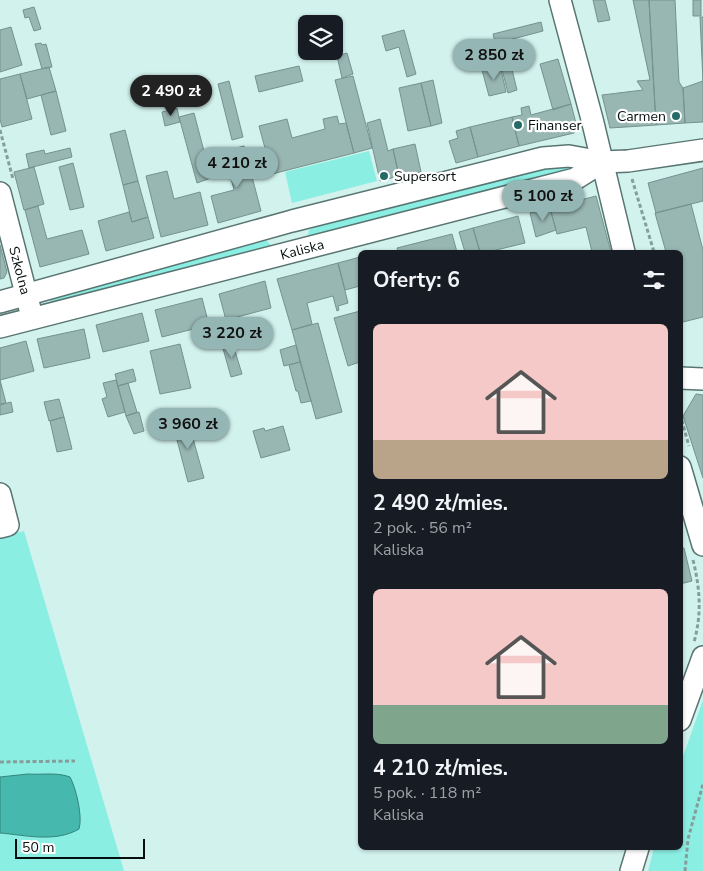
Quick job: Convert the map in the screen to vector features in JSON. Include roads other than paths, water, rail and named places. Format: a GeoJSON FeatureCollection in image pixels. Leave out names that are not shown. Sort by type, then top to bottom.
{"type":"FeatureCollection","features":[{"type":"Feature","properties":{"kind":"street"},"geometry":{"type":"LineString","coordinates":[[560,0],[624,250]]}},
{"type":"Feature","properties":{"kind":"street","name":"Kaliska"},"geometry":{"type":"LineString","coordinates":[[0,302],[292,221],[543,158],[569,156],[602,162],[628,161],[703,150]]}},
{"type":"Feature","properties":{"kind":"street","name":"Kaliska"},"geometry":{"type":"LineString","coordinates":[[0,327],[575,179],[602,162]]}},
{"type":"Feature","properties":{"kind":"street","name":"Szkolna"},"geometry":{"type":"LineString","coordinates":[[0,193],[33,319]]}},
{"type":"Feature","properties":{"kind":"street"},"geometry":{"type":"LineString","coordinates":[[292,221],[299,251]]}},
{"type":"Feature","properties":{"kind":"street"},"geometry":{"type":"LineString","coordinates":[[683,378],[703,379]]}},
{"type":"Feature","properties":{"kind":"street"},"geometry":{"type":"LineString","coordinates":[[683,481],[698,550]]}},
{"type":"Feature","properties":{"kind":"street"},"geometry":{"type":"LineString","coordinates":[[0,494],[8,525],[0,527]]}},
{"type":"Feature","properties":{"kind":"street"},"geometry":{"type":"LineString","coordinates":[[683,709],[698,652]]}},
{"type":"Feature","properties":{"kind":"street"},"geometry":{"type":"LineString","coordinates":[[632,871],[637,850]]}},
{"type":"Feature","properties":{"kind":"place","name":"Carmen"},"geometry":{"type":"Point","coordinates":[676,116]}},
{"type":"Feature","properties":{"kind":"place","name":"Finanser"},"geometry":{"type":"Point","coordinates":[518,125]}},
{"type":"Feature","properties":{"kind":"place","name":"Supersort"},"geometry":{"type":"Point","coordinates":[384,176]}}]}
